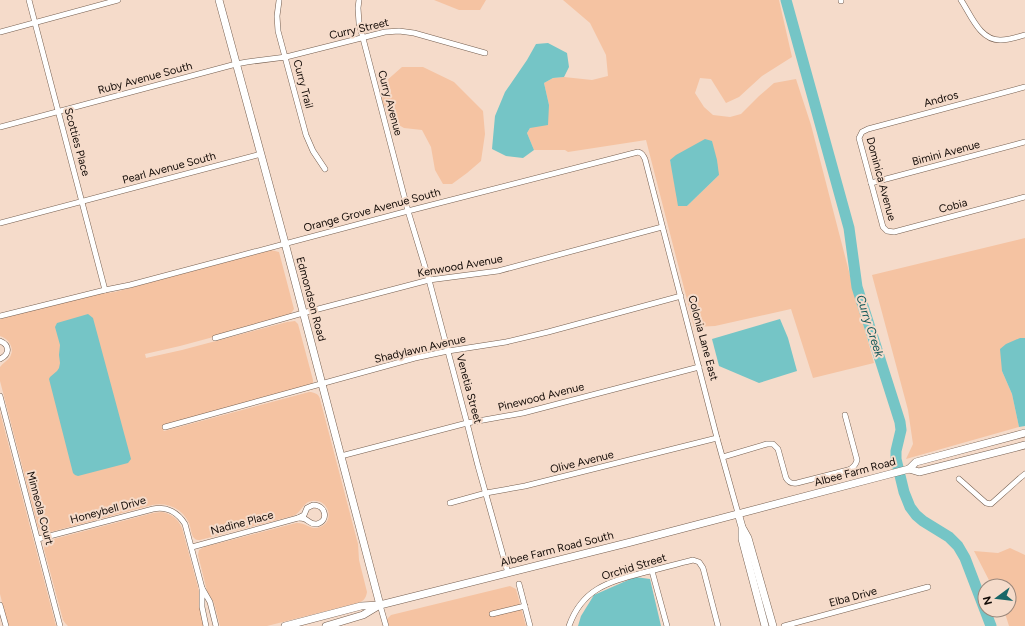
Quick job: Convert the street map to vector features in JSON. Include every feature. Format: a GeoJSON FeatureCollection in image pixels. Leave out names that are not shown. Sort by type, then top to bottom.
{"type":"FeatureCollection","features":[{"type":"Feature","properties":{"kind":"main road","name":"Edmondson Road"},"geometry":{"type":"LineString","coordinates":[[219,0],[285,243],[380,605]]}},
{"type":"Feature","properties":{"kind":"main road"},"geometry":{"type":"LineString","coordinates":[[909,469],[916,462],[1025,433]]}},
{"type":"Feature","properties":{"kind":"main road","name":"Albee Farm Road"},"geometry":{"type":"LineString","coordinates":[[738,514],[909,469],[919,472],[1025,445]]}},
{"type":"Feature","properties":{"kind":"main road","name":"Albee Farm Road South"},"geometry":{"type":"LineString","coordinates":[[285,626],[361,606],[380,605],[738,514]]}},
{"type":"Feature","properties":{"kind":"main road","name":"Colonia Lane East"},"geometry":{"type":"LineString","coordinates":[[738,514],[742,527],[748,538],[773,626]]}},
{"type":"Feature","properties":{"kind":"main road","name":"Colonia Lane East"},"geometry":{"type":"LineString","coordinates":[[742,527],[742,539],[765,626]]}},
{"type":"Feature","properties":{"kind":"main road","name":"Albee Farm Road South"},"geometry":{"type":"LineString","coordinates":[[326,626],[364,616],[380,605]]}},
{"type":"Feature","properties":{"kind":"street","name":"Scotties Place"},"geometry":{"type":"LineString","coordinates":[[29,0],[105,290]]}},
{"type":"Feature","properties":{"kind":"street"},"geometry":{"type":"LineString","coordinates":[[0,32],[118,0]]}},
{"type":"Feature","properties":{"kind":"street","name":"Curry Avenue"},"geometry":{"type":"LineString","coordinates":[[359,0],[358,14],[363,37],[408,211]]}},
{"type":"Feature","properties":{"kind":"street"},"geometry":{"type":"LineString","coordinates":[[962,0],[976,25],[984,34],[996,40],[1006,40],[1025,35]]}},
{"type":"Feature","properties":{"kind":"street","name":"Curry Trail"},"geometry":{"type":"LineString","coordinates":[[279,1],[277,9],[277,23],[306,135],[313,151],[325,169]]}},
{"type":"Feature","properties":{"kind":"street","name":"Curry Street"},"geometry":{"type":"LineString","coordinates":[[236,64],[286,57],[363,37],[385,32],[399,31],[421,34],[485,53]]}},
{"type":"Feature","properties":{"kind":"street","name":"Ruby Avenue South"},"geometry":{"type":"LineString","coordinates":[[0,127],[236,64]]}},
{"type":"Feature","properties":{"kind":"street","name":"Andros"},"geometry":{"type":"LineString","coordinates":[[862,132],[868,129],[1025,87]]}},
{"type":"Feature","properties":{"kind":"street","name":"Dominica Avenue"},"geometry":{"type":"LineString","coordinates":[[862,132],[859,140],[883,226],[887,231]]}},
{"type":"Feature","properties":{"kind":"street","name":"Bimini Avenue"},"geometry":{"type":"LineString","coordinates":[[871,183],[1025,142]]}},
{"type":"Feature","properties":{"kind":"street","name":"Orange Grove Avenue South"},"geometry":{"type":"LineString","coordinates":[[0,316],[130,285],[285,243],[638,152],[643,155]]}},
{"type":"Feature","properties":{"kind":"street","name":"Pearl Avenue South"},"geometry":{"type":"LineString","coordinates":[[0,223],[261,154]]}},
{"type":"Feature","properties":{"kind":"street","name":"Colonia Lane East"},"geometry":{"type":"LineString","coordinates":[[643,155],[738,514]]}},
{"type":"Feature","properties":{"kind":"street","name":"Cobia"},"geometry":{"type":"LineString","coordinates":[[887,231],[894,232],[1025,197]]}},
{"type":"Feature","properties":{"kind":"street","name":"Venetia Street"},"geometry":{"type":"LineString","coordinates":[[408,211],[429,280],[508,573]]}},
{"type":"Feature","properties":{"kind":"street","name":"Kenwood Avenue"},"geometry":{"type":"LineString","coordinates":[[215,338],[429,280],[498,271],[662,227]]}},
{"type":"Feature","properties":{"kind":"street","name":"Shadylawn Avenue"},"geometry":{"type":"LineString","coordinates":[[165,427],[415,358],[506,342],[681,296]]}},
{"type":"Feature","properties":{"kind":"street"},"geometry":{"type":"LineString","coordinates":[[0,340],[6,345],[7,351],[5,357],[0,359]]}},
{"type":"Feature","properties":{"kind":"street","name":"Pinewood Avenue"},"geometry":{"type":"LineString","coordinates":[[341,456],[467,423],[522,413],[699,367]]}},
{"type":"Feature","properties":{"kind":"street","name":"Minneola Court"},"geometry":{"type":"LineString","coordinates":[[0,396],[61,626]]}},
{"type":"Feature","properties":{"kind":"street"},"geometry":{"type":"LineString","coordinates":[[723,457],[771,443],[778,449],[786,478],[789,482],[797,483],[848,470],[854,466],[857,460],[846,415]]}},
{"type":"Feature","properties":{"kind":"street","name":"Olive Avenue"},"geometry":{"type":"LineString","coordinates":[[450,503],[486,493],[525,486],[717,438]]}},
{"type":"Feature","properties":{"kind":"street"},"geometry":{"type":"LineString","coordinates":[[959,479],[986,503],[990,504],[1025,474]]}},
{"type":"Feature","properties":{"kind":"street","name":"Nadine Place"},"geometry":{"type":"LineString","coordinates":[[192,546],[298,518],[303,516],[307,508],[313,505],[322,508],[324,514],[323,520],[315,524],[305,519],[298,518]]}},
{"type":"Feature","properties":{"kind":"street","name":"Honeybell Drive"},"geometry":{"type":"LineString","coordinates":[[38,539],[153,509],[163,508],[172,511],[180,517],[187,528],[202,588],[210,602],[216,626]]}},
{"type":"Feature","properties":{"kind":"street","name":"Orchid Street"},"geometry":{"type":"LineString","coordinates":[[568,626],[582,602],[600,588],[613,582],[693,560],[699,562],[703,568],[718,626]]}},
{"type":"Feature","properties":{"kind":"street"},"geometry":{"type":"LineString","coordinates":[[652,571],[666,626]]}},
{"type":"Feature","properties":{"kind":"street"},"geometry":{"type":"LineString","coordinates":[[519,584],[530,626]]}},
{"type":"Feature","properties":{"kind":"street","name":"Elba Drive"},"geometry":{"type":"LineString","coordinates":[[784,626],[928,587]]}},
{"type":"Feature","properties":{"kind":"street","name":"Honeybell Drive"},"geometry":{"type":"LineString","coordinates":[[202,588],[201,604],[206,626]]}},
{"type":"Feature","properties":{"kind":"street"},"geometry":{"type":"LineString","coordinates":[[0,605],[6,626]]}},
{"type":"Feature","properties":{"kind":"street"},"geometry":{"type":"LineString","coordinates":[[380,605],[386,626]]}},
{"type":"Feature","properties":{"kind":"street"},"geometry":{"type":"LineString","coordinates":[[492,614],[525,606]]}},
{"type":"Feature","properties":{"kind":"street"},"geometry":{"type":"LineString","coordinates":[[204,616],[213,614]]}},
{"type":"Feature","properties":{"kind":"shaded area"},"geometry":{"type":"Polygon","coordinates":[[[434,0],[486,0],[480,10],[459,10],[434,0]]]}},
{"type":"Feature","properties":{"kind":"shaded area"},"geometry":{"type":"Polygon","coordinates":[[[563,0],[779,0],[792,57],[762,76],[739,97],[726,103],[711,79],[700,78],[695,93],[704,107],[713,115],[730,117],[741,114],[774,83],[796,79],[811,125],[874,363],[813,378],[791,309],[715,326],[694,327],[646,140],[568,152],[565,150],[534,150],[527,133],[549,105],[544,83],[553,78],[564,77],[592,80],[608,76],[606,55],[590,23],[563,0]],[[670,160],[674,179],[687,206],[719,175],[670,160]]]}},
{"type":"Feature","properties":{"kind":"shaded area"},"geometry":{"type":"Polygon","coordinates":[[[402,67],[423,67],[454,82],[483,111],[485,134],[481,161],[452,184],[443,184],[435,170],[431,147],[422,130],[404,128],[390,120],[382,100],[385,82],[402,67]]]}},
{"type":"Feature","properties":{"kind":"shaded area"},"geometry":{"type":"Polygon","coordinates":[[[1025,238],[1025,338],[1020,338],[1002,371],[1012,394],[1019,427],[906,459],[913,444],[908,410],[872,275],[1025,238]]]}},
{"type":"Feature","properties":{"kind":"shaded area"},"geometry":{"type":"Polygon","coordinates":[[[271,250],[279,252],[294,309],[290,315],[180,346],[145,354],[146,358],[295,321],[298,324],[313,383],[163,426],[163,430],[164,431],[309,392],[317,395],[320,399],[358,544],[359,560],[367,592],[364,599],[358,603],[267,626],[220,626],[214,603],[207,591],[198,555],[199,550],[204,547],[296,523],[314,528],[320,527],[328,520],[329,515],[326,506],[318,501],[312,501],[306,503],[293,516],[200,540],[196,540],[193,537],[189,523],[182,513],[174,507],[163,504],[152,505],[47,533],[40,531],[0,381],[0,367],[10,357],[12,350],[6,339],[0,336],[0,319],[98,294],[115,292],[271,250]]]}},
{"type":"Feature","properties":{"kind":"shaded area"},"geometry":{"type":"Polygon","coordinates":[[[0,412],[56,626],[8,626],[0,594],[0,412]]]}},
{"type":"Feature","properties":{"kind":"shaded area"},"geometry":{"type":"Polygon","coordinates":[[[161,512],[174,517],[182,528],[199,591],[199,605],[204,626],[68,626],[63,620],[44,549],[46,542],[161,512]]]}},
{"type":"Feature","properties":{"kind":"shaded area"},"geometry":{"type":"Polygon","coordinates":[[[1010,548],[1025,555],[1025,626],[1009,626],[1006,618],[1017,618],[1017,578],[988,578],[974,551],[998,553],[1010,548]]]}},
{"type":"Feature","properties":{"kind":"shaded area"},"geometry":{"type":"Polygon","coordinates":[[[510,586],[516,589],[526,626],[389,626],[387,619],[391,615],[510,586]]]}},
{"type":"Feature","properties":{"kind":"water"},"geometry":{"type":"Polygon","coordinates":[[[548,43],[567,53],[569,67],[564,77],[553,78],[544,83],[549,105],[548,125],[530,128],[527,133],[534,150],[523,158],[506,156],[492,149],[495,116],[505,92],[536,44],[548,43]]]}},
{"type":"Feature","properties":{"kind":"water"},"geometry":{"type":"Polygon","coordinates":[[[705,139],[712,141],[719,175],[687,206],[678,206],[670,160],[676,155],[705,139]]]}},
{"type":"Feature","properties":{"kind":"water"},"geometry":{"type":"Polygon","coordinates":[[[88,314],[93,318],[131,459],[128,463],[78,476],[73,473],[49,379],[57,371],[60,363],[60,345],[55,327],[57,323],[88,314]]]}},
{"type":"Feature","properties":{"kind":"water"},"geometry":{"type":"Polygon","coordinates":[[[780,319],[788,338],[797,371],[759,383],[719,366],[712,339],[780,319]]]}},
{"type":"Feature","properties":{"kind":"water"},"geometry":{"type":"Polygon","coordinates":[[[1020,338],[1025,338],[1025,426],[1019,427],[1012,394],[1002,371],[1000,349],[1006,344],[1020,338]]]}},
{"type":"Feature","properties":{"kind":"water"},"geometry":{"type":"Polygon","coordinates":[[[635,577],[650,579],[661,626],[578,626],[581,616],[594,595],[635,577]]]}},
{"type":"Feature","properties":{"kind":"waterway","name":"Curry Creek"},"geometry":{"type":"LineString","coordinates":[[786,0],[849,228],[857,287],[900,422],[901,430],[896,451],[896,459],[904,492],[910,507],[916,515],[949,537],[958,546],[965,558],[991,626]]}}]}
